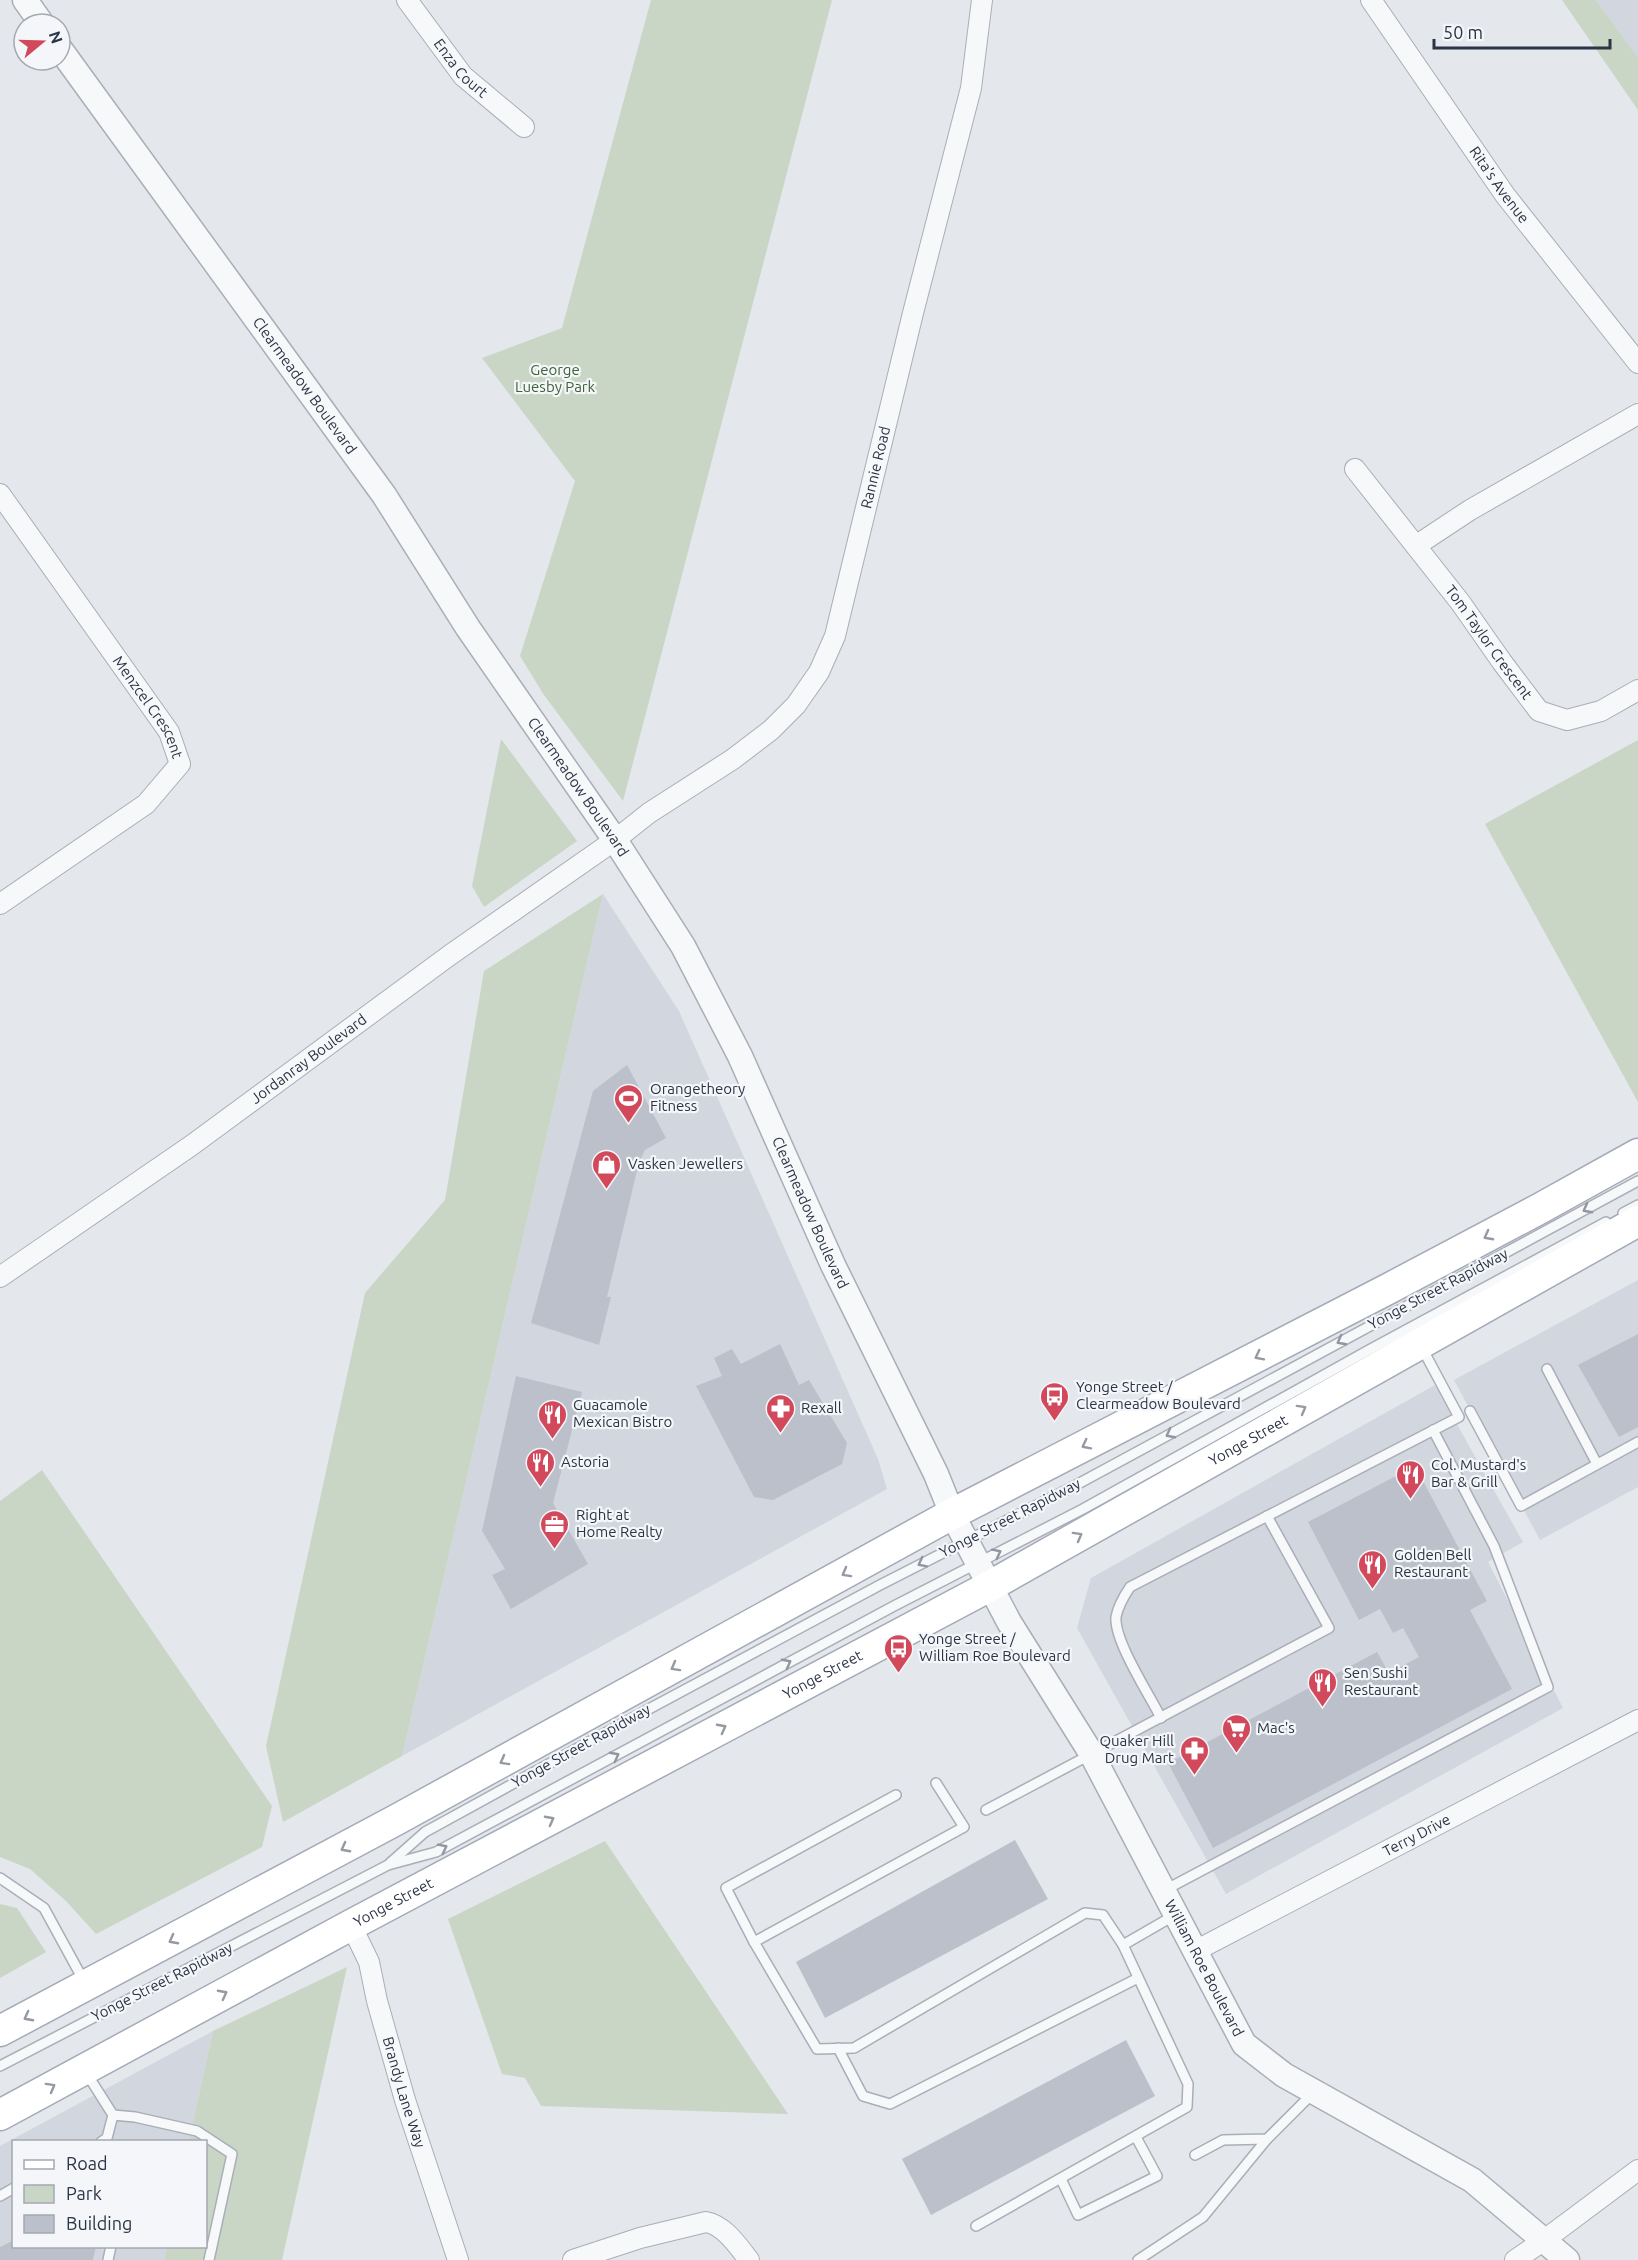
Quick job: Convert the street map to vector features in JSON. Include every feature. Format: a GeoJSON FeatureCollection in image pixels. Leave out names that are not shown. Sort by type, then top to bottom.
{"type":"FeatureCollection","features":[{"type":"Feature","properties":{"kind":"main road"},"geometry":{"type":"LineString","coordinates":[[0,2031],[396,1820],[952,1514],[1408,1278],[1638,1154]]}},
{"type":"Feature","properties":{"kind":"main road","name":"Yonge Street"},"geometry":{"type":"LineString","coordinates":[[0,2115],[351,1925],[984,1574],[1419,1343],[1638,1221]]}},
{"type":"Feature","properties":{"kind":"street","name":"Enza Court"},"geometry":{"type":"LineString","coordinates":[[407,0],[463,76],[524,127]]}},
{"type":"Feature","properties":{"kind":"street","name":"Rannie Road"},"geometry":{"type":"LineString","coordinates":[[615,840],[649,813],[733,759],[771,730],[796,705],[819,672],[835,636],[913,313],[971,88],[981,0]]}},
{"type":"Feature","properties":{"kind":"street","name":"Rita's Avenue"},"geometry":{"type":"LineString","coordinates":[[1371,0],[1505,195],[1638,363]]}},
{"type":"Feature","properties":{"kind":"street","name":"Clearmeadow Boulevard"},"geometry":{"type":"LineString","coordinates":[[72,66],[384,495],[468,628],[615,840],[682,946],[740,1056],[834,1265],[936,1474],[952,1514],[984,1574]]}},
{"type":"Feature","properties":{"kind":"street"},"geometry":{"type":"LineString","coordinates":[[1417,545],[1470,510],[1638,414]]}},
{"type":"Feature","properties":{"kind":"street","name":"Tom Taylor Crescent"},"geometry":{"type":"LineString","coordinates":[[1355,469],[1417,545],[1539,711],[1567,720],[1601,711],[1638,690]]}},
{"type":"Feature","properties":{"kind":"street","name":"Menzcel Crescent"},"geometry":{"type":"LineString","coordinates":[[0,494],[169,732],[180,764],[146,804],[0,904]]}},
{"type":"Feature","properties":{"kind":"street","name":"Jordanray Boulevard"},"geometry":{"type":"LineString","coordinates":[[0,1277],[192,1145],[450,955],[615,840]]}},
{"type":"Feature","properties":{"kind":"street","name":"William Roe Boulevard"},"geometry":{"type":"LineString","coordinates":[[984,1574],[1009,1622],[1091,1753],[1244,2044],[1284,2075],[1472,2180],[1567,2260]]}},
{"type":"Feature","properties":{"kind":"street","name":"Terry Drive"},"geometry":{"type":"LineString","coordinates":[[1195,1951],[1638,1720]]}},
{"type":"Feature","properties":{"kind":"street","name":"Brandy Lane Way"},"geometry":{"type":"LineString","coordinates":[[351,1925],[369,1962],[377,2001],[405,2100],[458,2260]]}},
{"type":"Feature","properties":{"kind":"street"},"geometry":{"type":"LineString","coordinates":[[1515,2260],[1638,2170]]}},
{"type":"Feature","properties":{"kind":"street"},"geometry":{"type":"LineString","coordinates":[[573,2260],[640,2238],[706,2222],[714,2223],[749,2260]]}},
{"type":"Feature","properties":{"kind":"lane","name":"Yonge Street Rapidway"},"geometry":{"type":"LineString","coordinates":[[388,1865],[425,1832],[647,1710],[1076,1485],[1638,1181]]}},
{"type":"Feature","properties":{"kind":"lane","name":"Yonge Street Rapidway"},"geometry":{"type":"LineString","coordinates":[[0,2066],[388,1865],[436,1852],[894,1605],[984,1574],[1083,1509],[1369,1350],[1638,1205]]}},
{"type":"Feature","properties":{"kind":"lane"},"geometry":{"type":"LineString","coordinates":[[1161,1718],[1119,1639],[1116,1617],[1122,1599],[1130,1587],[1459,1417],[1419,1343]]}},
{"type":"Feature","properties":{"kind":"lane"},"geometry":{"type":"LineString","coordinates":[[1547,1369],[1597,1464]]}},
{"type":"Feature","properties":{"kind":"lane"},"geometry":{"type":"LineString","coordinates":[[1470,1411],[1521,1506],[1638,1442]]}},
{"type":"Feature","properties":{"kind":"lane"},"geometry":{"type":"LineString","coordinates":[[1163,1891],[1548,1688],[1494,1546],[1433,1430]]}},
{"type":"Feature","properties":{"kind":"lane"},"geometry":{"type":"LineString","coordinates":[[986,1810],[1329,1628],[1267,1516]]}},
{"type":"Feature","properties":{"kind":"lane"},"geometry":{"type":"LineString","coordinates":[[754,1942],[964,1827],[936,1783]]}},
{"type":"Feature","properties":{"kind":"lane"},"geometry":{"type":"LineString","coordinates":[[896,1796],[726,1888],[754,1942],[817,2049],[854,2048],[1085,1913],[1103,1915],[1123,1946],[1188,2084],[1187,2107],[976,2226]]}},
{"type":"Feature","properties":{"kind":"lane"},"geometry":{"type":"LineString","coordinates":[[0,1878],[44,1908],[86,1986]]}},
{"type":"Feature","properties":{"kind":"lane"},"geometry":{"type":"LineString","coordinates":[[1123,1946],[1176,1915]]}},
{"type":"Feature","properties":{"kind":"lane"},"geometry":{"type":"LineString","coordinates":[[838,2048],[863,2096],[890,2104],[1138,1978]]}},
{"type":"Feature","properties":{"kind":"lane"},"geometry":{"type":"LineString","coordinates":[[84,2069],[113,2115],[105,2140]]}},
{"type":"Feature","properties":{"kind":"lane"},"geometry":{"type":"LineString","coordinates":[[1138,2260],[1203,2217],[1267,2139],[1314,2092]]}},
{"type":"Feature","properties":{"kind":"lane"},"geometry":{"type":"LineString","coordinates":[[113,2115],[135,2117],[197,2131],[232,2154],[209,2260]]}},
{"type":"Feature","properties":{"kind":"lane"},"geometry":{"type":"LineString","coordinates":[[1061,2178],[1078,2215],[1157,2176],[1136,2137]]}},
{"type":"Feature","properties":{"kind":"lane"},"geometry":{"type":"LineString","coordinates":[[1195,2155],[1223,2140],[1267,2139]]}},
{"type":"Feature","properties":{"kind":"shaded area"},"geometry":{"type":"Polygon","coordinates":[[[1596,0],[1638,0],[1638,58],[1596,0]]]}},
{"type":"Feature","properties":{"kind":"shaded area"},"geometry":{"type":"Polygon","coordinates":[[[603,894],[679,1011],[878,1459],[887,1489],[402,1756],[603,894]]]}},
{"type":"Feature","properties":{"kind":"shaded area"},"geometry":{"type":"Polygon","coordinates":[[[1638,1280],[1638,1487],[1540,1540],[1454,1380],[1638,1280]]]}},
{"type":"Feature","properties":{"kind":"shaded area"},"geometry":{"type":"Polygon","coordinates":[[[1435,1385],[1523,1542],[1488,1562],[1563,1708],[1226,1894],[1077,1628],[1091,1578],[1435,1385]]]}},
{"type":"Feature","properties":{"kind":"shaded area"},"geometry":{"type":"Polygon","coordinates":[[[213,2031],[189,2140],[12,2140],[12,2248],[167,2248],[164,2260],[0,2260],[0,2146],[213,2031]]]}},
{"type":"Feature","properties":{"kind":"green space","name":"George Luesby Park"},"geometry":{"type":"Polygon","coordinates":[[[651,0],[832,0],[623,801],[544,695],[520,656],[575,481],[482,358],[562,328],[651,0]]]}},
{"type":"Feature","properties":{"kind":"green space"},"geometry":{"type":"Polygon","coordinates":[[[1562,0],[1596,0],[1638,58],[1638,110],[1562,0]]]}},
{"type":"Feature","properties":{"kind":"green space"},"geometry":{"type":"Polygon","coordinates":[[[501,739],[577,841],[484,907],[472,886],[501,739]]]}},
{"type":"Feature","properties":{"kind":"green space"},"geometry":{"type":"Polygon","coordinates":[[[1638,740],[1638,1102],[1485,824],[1638,740]]]}},
{"type":"Feature","properties":{"kind":"green space"},"geometry":{"type":"Polygon","coordinates":[[[603,894],[402,1756],[283,1822],[266,1746],[365,1293],[445,1200],[484,971],[603,894]]]}},
{"type":"Feature","properties":{"kind":"green space"},"geometry":{"type":"Polygon","coordinates":[[[42,1470],[272,1806],[262,1847],[96,1934],[66,1901],[30,1869],[0,1857],[0,1501],[42,1470]]]}},
{"type":"Feature","properties":{"kind":"green space"},"geometry":{"type":"Polygon","coordinates":[[[605,1841],[788,2114],[541,2106],[525,2078],[502,2074],[448,1919],[605,1841]]]}},
{"type":"Feature","properties":{"kind":"green space"},"geometry":{"type":"Polygon","coordinates":[[[0,1904],[17,1908],[46,1952],[0,1978],[0,1904]]]}},
{"type":"Feature","properties":{"kind":"green space"},"geometry":{"type":"Polygon","coordinates":[[[347,1967],[282,2260],[164,2260],[167,2248],[207,2248],[207,2140],[189,2140],[213,2031],[347,1967]]]}},
{"type":"Feature","properties":{"kind":"building"},"geometry":{"type":"Polygon","coordinates":[[[627,1065],[666,1138],[645,1150],[639,1162],[607,1297],[611,1297],[599,1345],[531,1323],[593,1091],[627,1065]]]}},
{"type":"Feature","properties":{"kind":"building"},"geometry":{"type":"Polygon","coordinates":[[[1638,1334],[1638,1427],[1619,1437],[1578,1365],[1638,1334]]]}},
{"type":"Feature","properties":{"kind":"building"},"geometry":{"type":"Polygon","coordinates":[[[780,1344],[799,1385],[809,1380],[847,1443],[842,1464],[773,1500],[754,1497],[696,1386],[722,1376],[714,1358],[732,1349],[741,1364],[780,1344]]]}},
{"type":"Feature","properties":{"kind":"building"},"geometry":{"type":"Polygon","coordinates":[[[516,1376],[582,1392],[553,1503],[588,1564],[511,1609],[492,1575],[505,1569],[482,1531],[516,1376]]]}},
{"type":"Feature","properties":{"kind":"building"},"geometry":{"type":"Polygon","coordinates":[[[1415,1466],[1487,1601],[1470,1610],[1512,1689],[1213,1848],[1168,1763],[1377,1652],[1389,1673],[1419,1657],[1403,1628],[1393,1633],[1380,1609],[1359,1620],[1308,1522],[1415,1466]]]}},
{"type":"Feature","properties":{"kind":"building"},"geometry":{"type":"Polygon","coordinates":[[[1015,1840],[1048,1899],[825,2018],[796,1962],[1015,1840]]]}},
{"type":"Feature","properties":{"kind":"building"},"geometry":{"type":"Polygon","coordinates":[[[1126,2040],[1155,2096],[931,2215],[902,2159],[1126,2040]]]}},
{"type":"Feature","properties":{"kind":"building"},"geometry":{"type":"Polygon","coordinates":[[[12,2241],[12,2248],[96,2248],[93,2260],[0,2260],[0,2247],[12,2241]]]}},
{"type":"Feature","properties":{"kind":"place","name":"Orangetheory Fitness"},"geometry":{"type":"Point","coordinates":[629,1124]}},
{"type":"Feature","properties":{"kind":"place","name":"Vasken Jewellers"},"geometry":{"type":"Point","coordinates":[607,1190]}},
{"type":"Feature","properties":{"kind":"place","name":"Yonge Street / Clearmeadow Boulevard"},"geometry":{"type":"Point","coordinates":[1055,1422]}},
{"type":"Feature","properties":{"kind":"place","name":"Rexall"},"geometry":{"type":"Point","coordinates":[780,1434]}},
{"type":"Feature","properties":{"kind":"place","name":"Guacamole Mexican Bistro"},"geometry":{"type":"Point","coordinates":[552,1440]}},
{"type":"Feature","properties":{"kind":"place","name":"Astoria"},"geometry":{"type":"Point","coordinates":[540,1488]}},
{"type":"Feature","properties":{"kind":"place","name":"Col. Mustard's Bar & Grill"},"geometry":{"type":"Point","coordinates":[1410,1500]}},
{"type":"Feature","properties":{"kind":"place","name":"Right at Home Realty"},"geometry":{"type":"Point","coordinates":[555,1550]}},
{"type":"Feature","properties":{"kind":"place","name":"Golden Bell Restaurant"},"geometry":{"type":"Point","coordinates":[1373,1590]}},
{"type":"Feature","properties":{"kind":"place","name":"Yonge Street / William Roe Boulevard"},"geometry":{"type":"Point","coordinates":[898,1674]}},
{"type":"Feature","properties":{"kind":"place","name":"Sen Sushi Restaurant"},"geometry":{"type":"Point","coordinates":[1323,1708]}},
{"type":"Feature","properties":{"kind":"place","name":"Mac's"},"geometry":{"type":"Point","coordinates":[1236,1754]}},
{"type":"Feature","properties":{"kind":"place","name":"Quaker Hill Drug Mart"},"geometry":{"type":"Point","coordinates":[1195,1776]}}]}
